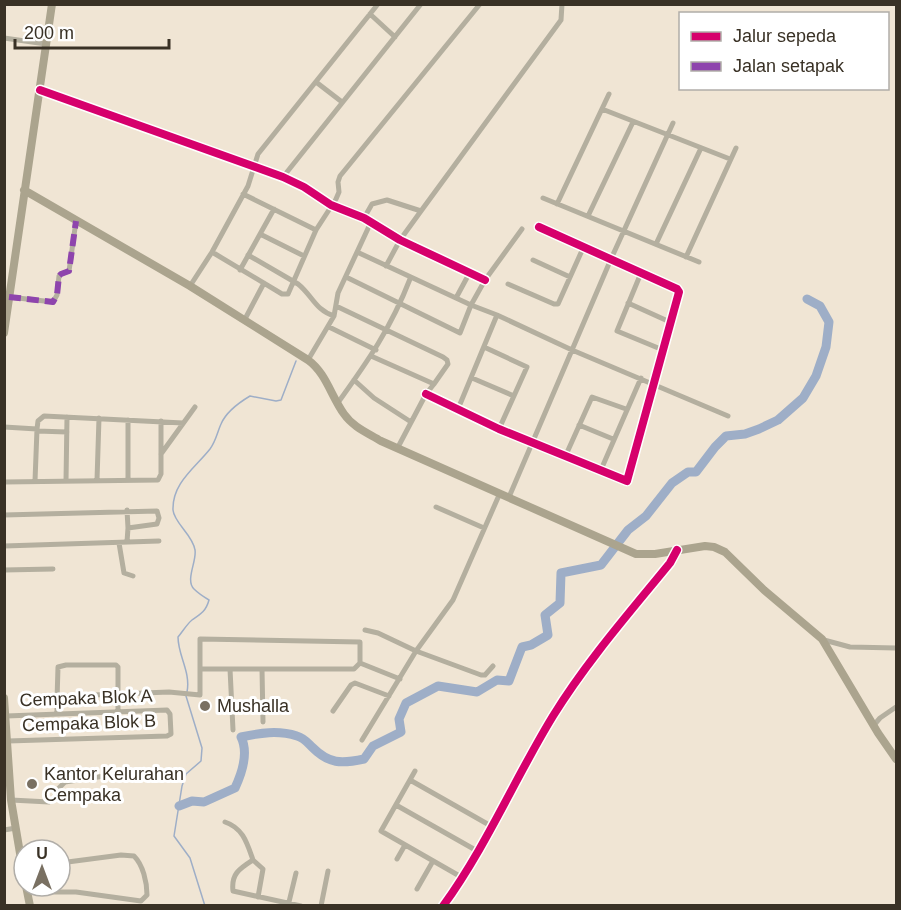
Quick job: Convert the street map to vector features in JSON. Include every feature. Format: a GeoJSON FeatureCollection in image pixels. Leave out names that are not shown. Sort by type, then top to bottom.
{"type":"FeatureCollection","features":[{"type":"Feature","properties":{"kind":"main road"},"geometry":{"type":"LineString","coordinates":[[4,333],[52,4]]}},
{"type":"Feature","properties":{"kind":"main road"},"geometry":{"type":"LineString","coordinates":[[24,190],[190,286],[308,360],[319,369],[344,415],[357,428],[397,449],[636,554],[655,554],[705,546],[720,549],[822,639],[897,759]]}},
{"type":"Feature","properties":{"kind":"main road"},"geometry":{"type":"LineString","coordinates":[[4,698],[8,741],[7,788],[18,838]]}},
{"type":"Feature","properties":{"kind":"street"},"geometry":{"type":"LineString","coordinates":[[190,286],[212,252],[250,182],[263,147],[378,4]]}},
{"type":"Feature","properties":{"kind":"street"},"geometry":{"type":"LineString","coordinates":[[283,177],[421,4]]}},
{"type":"Feature","properties":{"kind":"street"},"geometry":{"type":"LineString","coordinates":[[212,252],[285,295],[291,291],[316,230],[339,192],[340,176],[480,4]]}},
{"type":"Feature","properties":{"kind":"street"},"geometry":{"type":"LineString","coordinates":[[386,266],[400,240],[561,20],[562,4]]}},
{"type":"Feature","properties":{"kind":"street"},"geometry":{"type":"LineString","coordinates":[[370,14],[395,37]]}},
{"type":"Feature","properties":{"kind":"street"},"geometry":{"type":"LineString","coordinates":[[4,38],[46,44]]}},
{"type":"Feature","properties":{"kind":"street"},"geometry":{"type":"LineString","coordinates":[[316,82],[342,102]]}},
{"type":"Feature","properties":{"kind":"street"},"geometry":{"type":"LineString","coordinates":[[40,90],[283,177],[331,204],[364,218],[400,240],[485,280]]}},
{"type":"Feature","properties":{"kind":"street"},"geometry":{"type":"LineString","coordinates":[[557,204],[609,94]]}},
{"type":"Feature","properties":{"kind":"street"},"geometry":{"type":"LineString","coordinates":[[602,110],[730,159]]}},
{"type":"Feature","properties":{"kind":"street"},"geometry":{"type":"LineString","coordinates":[[588,216],[633,122]]}},
{"type":"Feature","properties":{"kind":"street"},"geometry":{"type":"LineString","coordinates":[[509,497],[534,444],[610,259],[673,123]]}},
{"type":"Feature","properties":{"kind":"street"},"geometry":{"type":"LineString","coordinates":[[657,244],[701,148]]}},
{"type":"Feature","properties":{"kind":"street"},"geometry":{"type":"LineString","coordinates":[[686,257],[736,148]]}},
{"type":"Feature","properties":{"kind":"street"},"geometry":{"type":"LineString","coordinates":[[243,194],[316,230]]}},
{"type":"Feature","properties":{"kind":"street"},"geometry":{"type":"LineString","coordinates":[[543,198],[699,262]]}},
{"type":"Feature","properties":{"kind":"street"},"geometry":{"type":"LineString","coordinates":[[364,218],[372,204],[387,200],[422,211]]}},
{"type":"Feature","properties":{"kind":"street"},"geometry":{"type":"LineString","coordinates":[[240,270],[274,209]]}},
{"type":"Feature","properties":{"kind":"street"},"geometry":{"type":"LineString","coordinates":[[9,297],[53,302],[57,296],[59,276],[69,271],[76,221]]}},
{"type":"Feature","properties":{"kind":"street"},"geometry":{"type":"LineString","coordinates":[[308,360],[329,327],[334,316],[338,293],[371,222]]}},
{"type":"Feature","properties":{"kind":"street"},"geometry":{"type":"LineString","coordinates":[[426,394],[534,444],[624,482],[628,480],[679,294],[678,290],[539,227]]}},
{"type":"Feature","properties":{"kind":"street"},"geometry":{"type":"LineString","coordinates":[[346,278],[460,333],[471,305],[485,280],[522,229]]}},
{"type":"Feature","properties":{"kind":"street"},"geometry":{"type":"LineString","coordinates":[[260,234],[304,256]]}},
{"type":"Feature","properties":{"kind":"street"},"geometry":{"type":"LineString","coordinates":[[508,284],[556,304],[559,303],[584,246]]}},
{"type":"Feature","properties":{"kind":"street"},"geometry":{"type":"LineString","coordinates":[[357,252],[410,279],[728,416]]}},
{"type":"Feature","properties":{"kind":"street"},"geometry":{"type":"LineString","coordinates":[[248,255],[294,281],[305,289],[319,309],[334,316]]}},
{"type":"Feature","properties":{"kind":"street"},"geometry":{"type":"LineString","coordinates":[[532,260],[570,277]]}},
{"type":"Feature","properties":{"kind":"street"},"geometry":{"type":"LineString","coordinates":[[456,298],[470,273]]}},
{"type":"Feature","properties":{"kind":"street"},"geometry":{"type":"LineString","coordinates":[[641,273],[617,332],[663,350]]}},
{"type":"Feature","properties":{"kind":"street"},"geometry":{"type":"LineString","coordinates":[[337,404],[376,350],[400,305],[410,279]]}},
{"type":"Feature","properties":{"kind":"street"},"geometry":{"type":"LineString","coordinates":[[245,319],[264,283]]}},
{"type":"Feature","properties":{"kind":"street"},"geometry":{"type":"LineString","coordinates":[[628,303],[670,322]]}},
{"type":"Feature","properties":{"kind":"street"},"geometry":{"type":"LineString","coordinates":[[336,306],[447,360],[446,369],[426,394],[397,449]]}},
{"type":"Feature","properties":{"kind":"street"},"geometry":{"type":"LineString","coordinates":[[458,409],[497,315]]}},
{"type":"Feature","properties":{"kind":"street"},"geometry":{"type":"LineString","coordinates":[[329,327],[376,350]]}},
{"type":"Feature","properties":{"kind":"street"},"geometry":{"type":"LineString","coordinates":[[484,347],[527,368],[499,429]]}},
{"type":"Feature","properties":{"kind":"street"},"geometry":{"type":"LineString","coordinates":[[371,356],[434,384]]}},
{"type":"Feature","properties":{"kind":"street"},"geometry":{"type":"LineString","coordinates":[[472,378],[514,396]]}},
{"type":"Feature","properties":{"kind":"street"},"geometry":{"type":"LineString","coordinates":[[600,472],[641,378]]}},
{"type":"Feature","properties":{"kind":"street"},"geometry":{"type":"LineString","coordinates":[[354,380],[374,398],[411,422]]}},
{"type":"Feature","properties":{"kind":"street"},"geometry":{"type":"LineString","coordinates":[[565,457],[591,399],[594,397],[626,409]]}},
{"type":"Feature","properties":{"kind":"street"},"geometry":{"type":"LineString","coordinates":[[160,456],[195,407]]}},
{"type":"Feature","properties":{"kind":"street"},"geometry":{"type":"LineString","coordinates":[[35,481],[38,421],[44,416],[183,423]]}},
{"type":"Feature","properties":{"kind":"street"},"geometry":{"type":"LineString","coordinates":[[66,481],[67,417]]}},
{"type":"Feature","properties":{"kind":"street"},"geometry":{"type":"LineString","coordinates":[[97,480],[99,418]]}},
{"type":"Feature","properties":{"kind":"street"},"geometry":{"type":"LineString","coordinates":[[128,420],[128,479]]}},
{"type":"Feature","properties":{"kind":"street"},"geometry":{"type":"LineString","coordinates":[[4,482],[154,480],[161,477],[161,421]]}},
{"type":"Feature","properties":{"kind":"street"},"geometry":{"type":"LineString","coordinates":[[579,425],[613,439]]}},
{"type":"Feature","properties":{"kind":"street"},"geometry":{"type":"LineString","coordinates":[[4,427],[67,432]]}},
{"type":"Feature","properties":{"kind":"street"},"geometry":{"type":"LineString","coordinates":[[362,740],[416,651],[453,600],[500,493]]}},
{"type":"Feature","properties":{"kind":"street"},"geometry":{"type":"LineString","coordinates":[[436,507],[484,528]]}},
{"type":"Feature","properties":{"kind":"street"},"geometry":{"type":"LineString","coordinates":[[127,510],[127,542]]}},
{"type":"Feature","properties":{"kind":"street"},"geometry":{"type":"LineString","coordinates":[[4,515],[157,511],[159,518],[157,524],[128,528]]}},
{"type":"Feature","properties":{"kind":"street"},"geometry":{"type":"LineString","coordinates":[[4,546],[159,541]]}},
{"type":"Feature","properties":{"kind":"street"},"geometry":{"type":"LineString","coordinates":[[118,543],[124,573],[132,576]]}},
{"type":"Feature","properties":{"kind":"street"},"geometry":{"type":"LineString","coordinates":[[443,906],[479,852],[491,826],[569,691],[595,654],[670,563],[677,550]]}},
{"type":"Feature","properties":{"kind":"street"},"geometry":{"type":"LineString","coordinates":[[4,570],[54,569]]}},
{"type":"Feature","properties":{"kind":"street"},"geometry":{"type":"LineString","coordinates":[[365,630],[378,633],[416,651],[481,675],[485,675],[493,666]]}},
{"type":"Feature","properties":{"kind":"street"},"geometry":{"type":"LineString","coordinates":[[57,699],[68,696],[169,692],[200,695],[200,669],[200,639],[360,642],[360,663],[354,669],[200,669]]}},
{"type":"Feature","properties":{"kind":"street"},"geometry":{"type":"LineString","coordinates":[[822,639],[836,645],[850,647],[897,648]]}},
{"type":"Feature","properties":{"kind":"street"},"geometry":{"type":"LineString","coordinates":[[360,663],[400,679]]}},
{"type":"Feature","properties":{"kind":"street"},"geometry":{"type":"LineString","coordinates":[[57,714],[57,671],[62,666],[116,665],[118,667],[118,712]]}},
{"type":"Feature","properties":{"kind":"street"},"geometry":{"type":"LineString","coordinates":[[230,669],[233,730]]}},
{"type":"Feature","properties":{"kind":"street"},"geometry":{"type":"LineString","coordinates":[[262,669],[263,722]]}},
{"type":"Feature","properties":{"kind":"street"},"geometry":{"type":"LineString","coordinates":[[333,711],[351,685],[355,683],[389,696]]}},
{"type":"Feature","properties":{"kind":"street"},"geometry":{"type":"LineString","coordinates":[[874,725],[880,718],[897,707]]}},
{"type":"Feature","properties":{"kind":"street","name":"Cempaka Blok A"},"geometry":{"type":"LineString","coordinates":[[6,716],[167,710],[170,714],[171,734]]}},
{"type":"Feature","properties":{"kind":"street","name":"Cempaka Blok B"},"geometry":{"type":"LineString","coordinates":[[8,741],[167,736],[171,734]]}},
{"type":"Feature","properties":{"kind":"street"},"geometry":{"type":"LineString","coordinates":[[11,800],[49,802],[56,799],[58,789],[65,782],[138,771]]}},
{"type":"Feature","properties":{"kind":"street"},"geometry":{"type":"LineString","coordinates":[[415,771],[381,831],[463,878]]}},
{"type":"Feature","properties":{"kind":"street"},"geometry":{"type":"LineString","coordinates":[[410,780],[491,826]]}},
{"type":"Feature","properties":{"kind":"street"},"geometry":{"type":"LineString","coordinates":[[396,805],[479,852]]}},
{"type":"Feature","properties":{"kind":"street"},"geometry":{"type":"LineString","coordinates":[[225,822],[242,833],[253,860],[263,869],[258,897]]}},
{"type":"Feature","properties":{"kind":"street"},"geometry":{"type":"LineString","coordinates":[[4,830],[16,828]]}},
{"type":"Feature","properties":{"kind":"street"},"geometry":{"type":"LineString","coordinates":[[397,859],[405,845]]}},
{"type":"Feature","properties":{"kind":"street"},"geometry":{"type":"LineString","coordinates":[[72,861],[121,855],[134,856],[145,878],[147,895],[141,901],[72,892]]}},
{"type":"Feature","properties":{"kind":"street"},"geometry":{"type":"LineString","coordinates":[[253,860],[237,870],[232,888],[235,893],[301,906]]}},
{"type":"Feature","properties":{"kind":"street"},"geometry":{"type":"LineString","coordinates":[[417,889],[433,861]]}},
{"type":"Feature","properties":{"kind":"street"},"geometry":{"type":"LineString","coordinates":[[321,906],[328,871]]}},
{"type":"Feature","properties":{"kind":"street"},"geometry":{"type":"LineString","coordinates":[[288,904],[296,873]]}},
{"type":"Feature","properties":{"kind":"waterway"},"geometry":{"type":"LineString","coordinates":[[179,806],[192,801],[204,802],[235,788],[244,756],[241,737],[269,733],[290,734],[304,739],[318,753],[330,760],[349,762],[364,759],[373,746],[401,732],[399,719],[406,703],[438,686],[477,692],[497,680],[509,681],[522,647],[531,645],[548,635],[545,615],[560,603],[561,573],[601,565],[628,530],[646,516],[672,483],[688,472],[696,472],[726,436],[745,434],[778,420],[803,398],[816,376],[826,347],[829,322],[820,306],[807,299]]}},
{"type":"Feature","properties":{"kind":"waterway"},"geometry":{"type":"LineString","coordinates":[[187,692],[186,671],[178,637],[190,622],[205,610],[209,600],[197,592],[192,585],[195,550],[191,539],[174,515],[176,492],[186,476],[210,449],[226,415],[250,396],[281,400],[296,361]]}},
{"type":"Feature","properties":{"kind":"waterway"},"geometry":{"type":"LineString","coordinates":[[186,696],[202,748],[201,761],[186,774],[174,836],[190,858],[205,906]]}},
{"type":"Feature","properties":{"kind":"marked path"},"geometry":{"type":"LineString","coordinates":[[9,297],[53,302],[57,295],[59,276],[69,271],[76,221]]}},
{"type":"Feature","properties":{"kind":"cycle path"},"geometry":{"type":"LineString","coordinates":[[40,90],[283,177],[304,187],[331,205],[364,218],[400,240],[485,280]]}},
{"type":"Feature","properties":{"kind":"cycle path"},"geometry":{"type":"LineString","coordinates":[[426,394],[499,429],[627,481],[679,292],[677,289],[539,227]]}},
{"type":"Feature","properties":{"kind":"cycle path"},"geometry":{"type":"LineString","coordinates":[[443,906],[473,860],[566,696],[609,637],[670,563],[677,550]]}},
{"type":"Feature","properties":{"kind":"place","name":"Mushalla"},"geometry":{"type":"Point","coordinates":[205,706]}},
{"type":"Feature","properties":{"kind":"place","name":"Kantor Kelurahan Cempaka"},"geometry":{"type":"Point","coordinates":[32,784]}}]}
